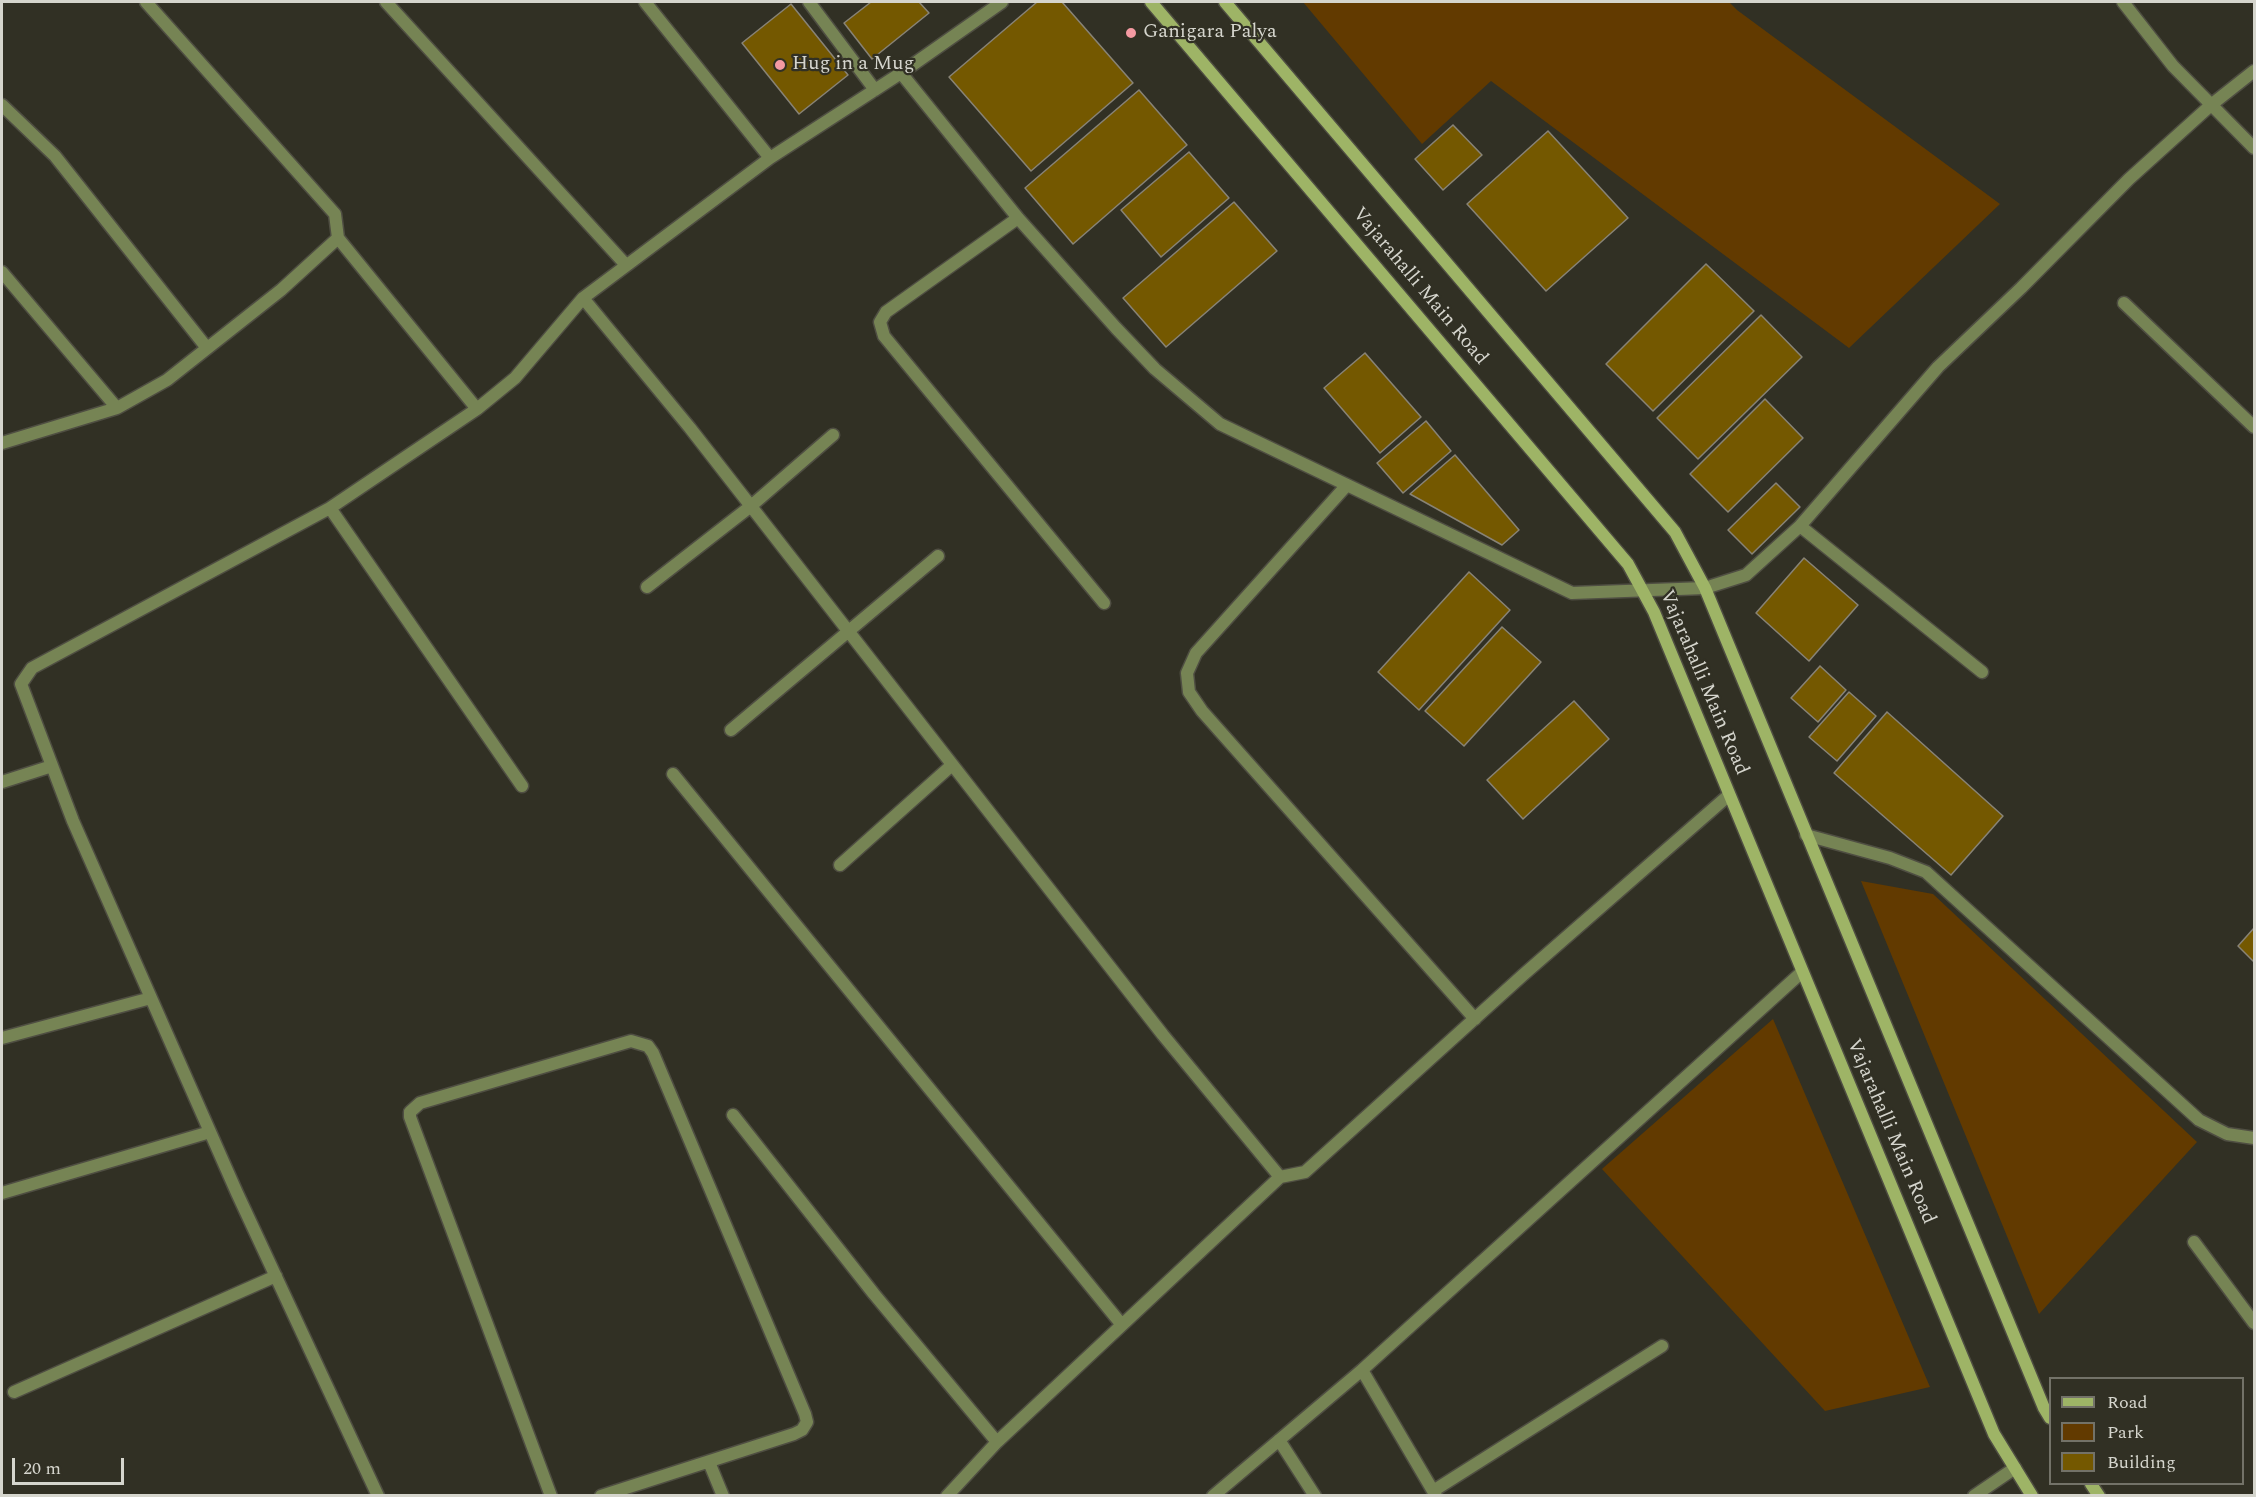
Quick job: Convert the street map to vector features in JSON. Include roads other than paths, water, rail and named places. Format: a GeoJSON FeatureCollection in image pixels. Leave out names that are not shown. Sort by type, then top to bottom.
{"type":"FeatureCollection","features":[{"type":"Feature","properties":{"kind":"main road","name":"Vajarahalli Main Road"},"geometry":{"type":"LineString","coordinates":[[1151,2],[1628,564],[1654,612],[1994,1434],[2032,1496]]}},
{"type":"Feature","properties":{"kind":"main road","name":"Vajarahalli Main Road"},"geometry":{"type":"LineString","coordinates":[[1225,2],[1675,532],[1705,588],[2049,1416]]}},
{"type":"Feature","properties":{"kind":"street"},"geometry":{"type":"LineString","coordinates":[[146,2],[335,214],[338,238],[477,409]]}},
{"type":"Feature","properties":{"kind":"street"},"geometry":{"type":"LineString","coordinates":[[386,2],[626,265]]}},
{"type":"Feature","properties":{"kind":"street"},"geometry":{"type":"LineString","coordinates":[[645,2],[770,158]]}},
{"type":"Feature","properties":{"kind":"street"},"geometry":{"type":"LineString","coordinates":[[809,2],[875,90]]}},
{"type":"Feature","properties":{"kind":"street"},"geometry":{"type":"LineString","coordinates":[[378,1496],[210,1132],[72,821],[21,684],[32,668],[330,508],[477,409],[515,378],[583,298],[770,158],[901,73],[1002,2]]}},
{"type":"Feature","properties":{"kind":"street"},"geometry":{"type":"LineString","coordinates":[[2123,2],[2173,66],[2254,148]]}},
{"type":"Feature","properties":{"kind":"street"},"geometry":{"type":"LineString","coordinates":[[901,73],[1018,218],[1116,328],[1180,392],[1220,424],[1572,593],[1705,588],[1746,575],[1800,526],[1938,367],[2021,288],[2129,179],[2211,105],[2254,71]]}},
{"type":"Feature","properties":{"kind":"street"},"geometry":{"type":"LineString","coordinates":[[2,105],[55,156],[207,348]]}},
{"type":"Feature","properties":{"kind":"street"},"geometry":{"type":"LineString","coordinates":[[1018,218],[886,312],[880,322],[884,336],[1104,603]]}},
{"type":"Feature","properties":{"kind":"street"},"geometry":{"type":"LineString","coordinates":[[2,443],[117,408],[167,380],[281,290],[338,238]]}},
{"type":"Feature","properties":{"kind":"street"},"geometry":{"type":"LineString","coordinates":[[2,273],[117,408]]}},
{"type":"Feature","properties":{"kind":"street"},"geometry":{"type":"LineString","coordinates":[[583,298],[690,428],[1163,1035],[1280,1177]]}},
{"type":"Feature","properties":{"kind":"street"},"geometry":{"type":"LineString","coordinates":[[2124,303],[2254,427]]}},
{"type":"Feature","properties":{"kind":"street"},"geometry":{"type":"LineString","coordinates":[[647,587],[751,506],[832,435]]}},
{"type":"Feature","properties":{"kind":"street"},"geometry":{"type":"LineString","coordinates":[[1347,485],[1196,653],[1187,673],[1189,692],[1202,711],[1475,1018]]}},
{"type":"Feature","properties":{"kind":"street"},"geometry":{"type":"LineString","coordinates":[[330,508],[522,786]]}},
{"type":"Feature","properties":{"kind":"street"},"geometry":{"type":"LineString","coordinates":[[1800,526],[1982,672]]}},
{"type":"Feature","properties":{"kind":"street"},"geometry":{"type":"LineString","coordinates":[[731,730],[847,630],[938,556]]}},
{"type":"Feature","properties":{"kind":"street"},"geometry":{"type":"LineString","coordinates":[[840,865],[952,765]]}},
{"type":"Feature","properties":{"kind":"street"},"geometry":{"type":"LineString","coordinates":[[2,782],[51,766]]}},
{"type":"Feature","properties":{"kind":"street"},"geometry":{"type":"LineString","coordinates":[[673,774],[1122,1325]]}},
{"type":"Feature","properties":{"kind":"street"},"geometry":{"type":"LineString","coordinates":[[947,1496],[997,1442],[1280,1177],[1305,1172],[1475,1018],[1729,795]]}},
{"type":"Feature","properties":{"kind":"street"},"geometry":{"type":"LineString","coordinates":[[1806,835],[1890,858],[1926,872],[2199,1120],[2227,1134],[2254,1138]]}},
{"type":"Feature","properties":{"kind":"street"},"geometry":{"type":"LineString","coordinates":[[1212,1496],[1362,1370],[1802,972]]}},
{"type":"Feature","properties":{"kind":"street"},"geometry":{"type":"LineString","coordinates":[[2,1038],[151,998]]}},
{"type":"Feature","properties":{"kind":"street"},"geometry":{"type":"LineString","coordinates":[[551,1496],[410,1118],[410,1112],[420,1103],[631,1041],[641,1042],[653,1053],[806,1414],[807,1422],[802,1430],[601,1496]]}},
{"type":"Feature","properties":{"kind":"street"},"geometry":{"type":"LineString","coordinates":[[733,1115],[874,1294],[997,1442]]}},
{"type":"Feature","properties":{"kind":"street"},"geometry":{"type":"LineString","coordinates":[[2,1193],[210,1132]]}},
{"type":"Feature","properties":{"kind":"street"},"geometry":{"type":"LineString","coordinates":[[2194,1242],[2254,1323]]}},
{"type":"Feature","properties":{"kind":"street"},"geometry":{"type":"LineString","coordinates":[[14,1392],[276,1276]]}},
{"type":"Feature","properties":{"kind":"street"},"geometry":{"type":"LineString","coordinates":[[1362,1370],[1434,1493],[1662,1346]]}},
{"type":"Feature","properties":{"kind":"street"},"geometry":{"type":"LineString","coordinates":[[1279,1440],[1315,1496]]}},
{"type":"Feature","properties":{"kind":"street"},"geometry":{"type":"LineString","coordinates":[[709,1462],[723,1496]]}},
{"type":"Feature","properties":{"kind":"street"},"geometry":{"type":"LineString","coordinates":[[1974,1496],[2015,1468]]}},
{"type":"Feature","properties":{"kind":"place","name":"Ganigara Palya"},"geometry":{"type":"Point","coordinates":[1131,33]}},
{"type":"Feature","properties":{"kind":"place","name":"Hug in a Mug"},"geometry":{"type":"Point","coordinates":[780,65]}}]}
